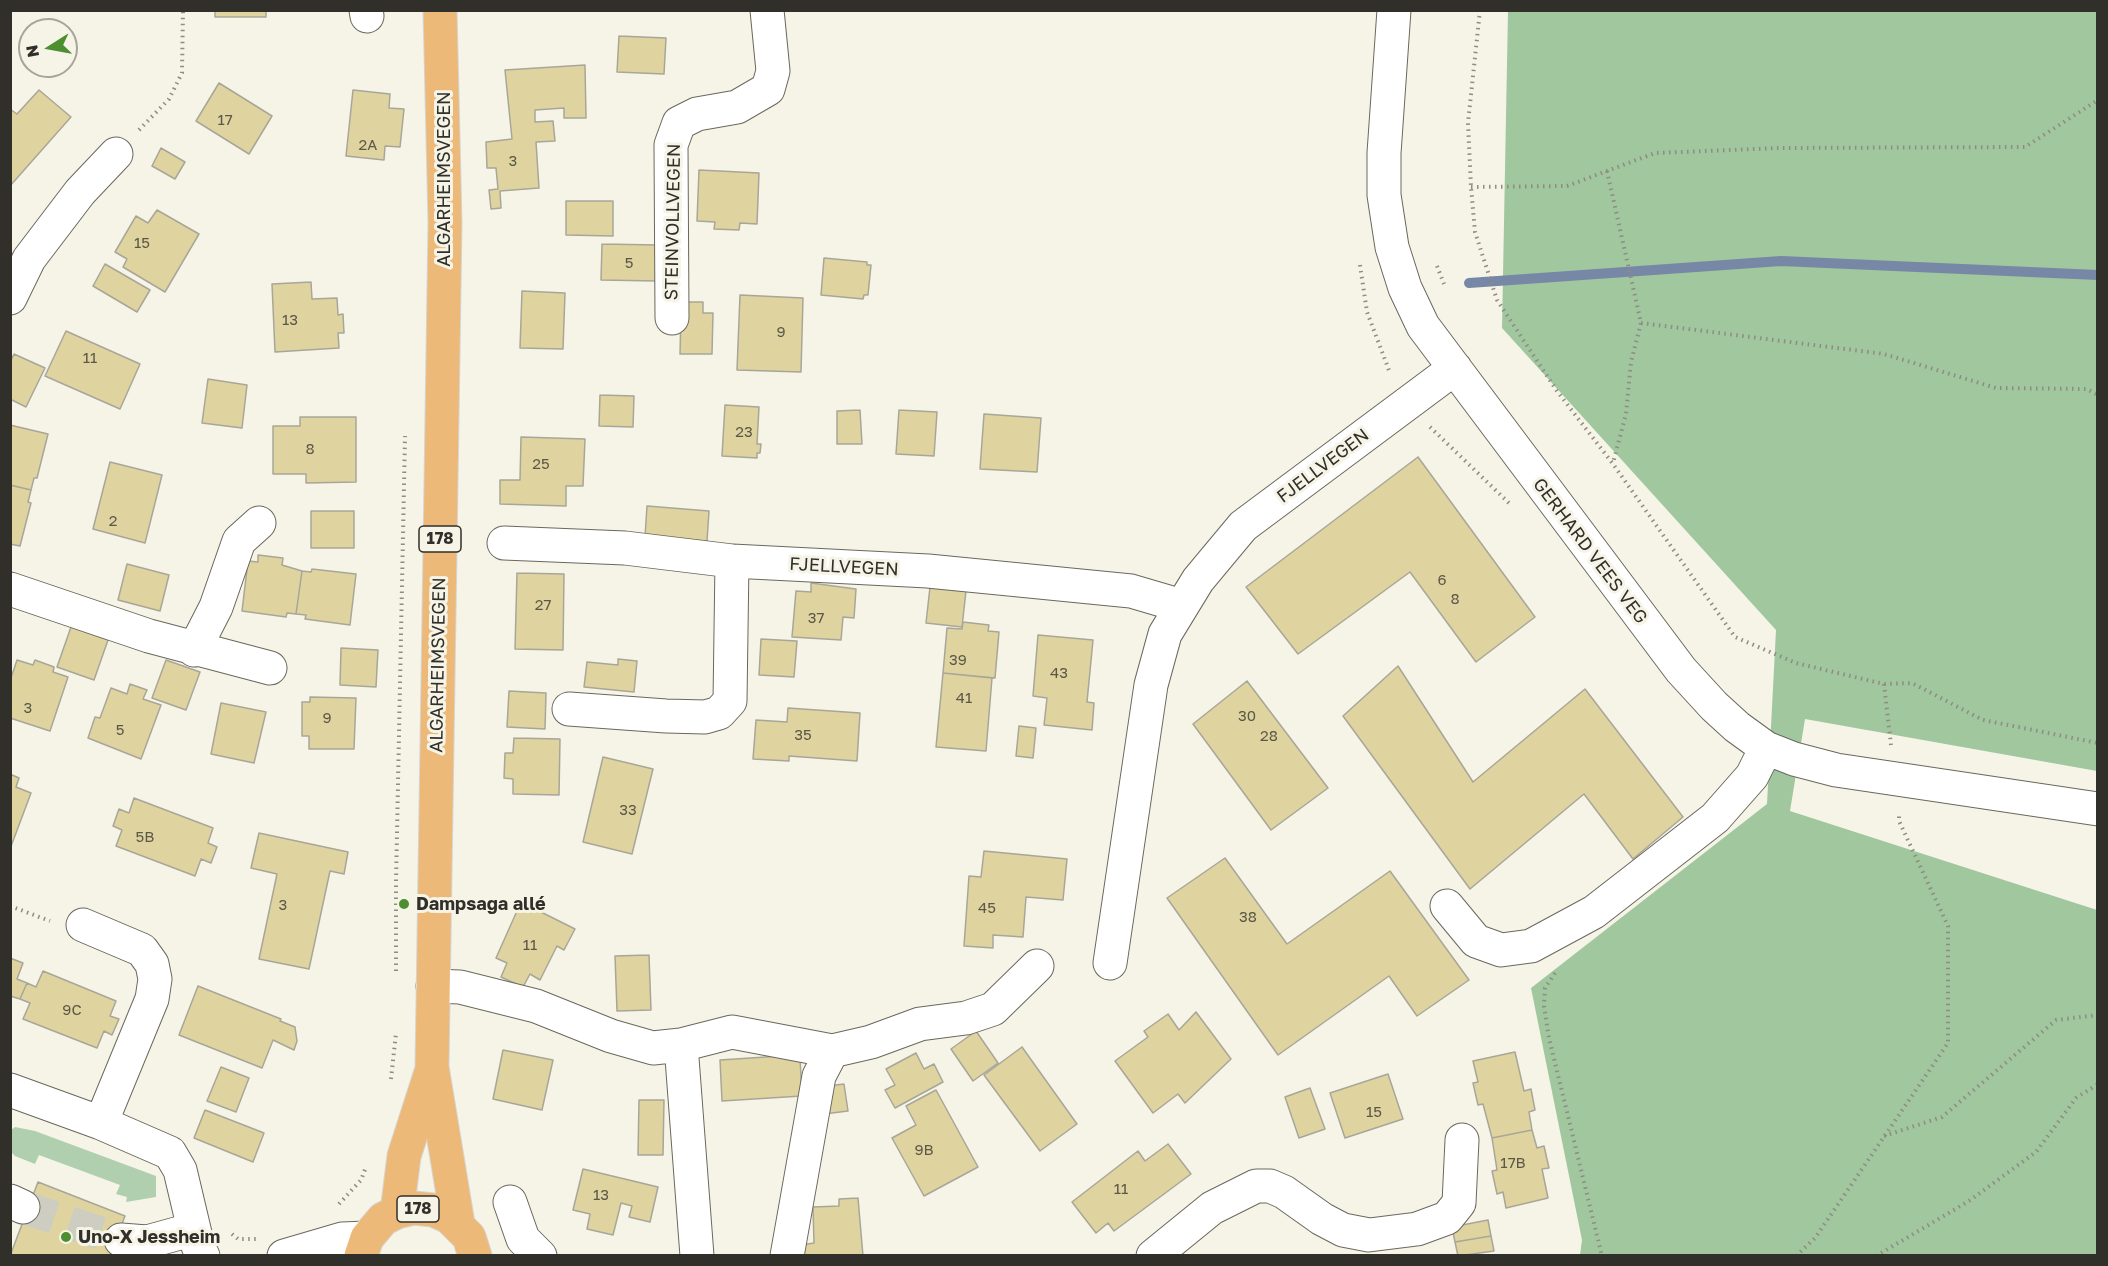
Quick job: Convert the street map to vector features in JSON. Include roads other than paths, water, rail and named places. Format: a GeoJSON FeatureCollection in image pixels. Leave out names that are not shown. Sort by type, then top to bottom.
{"type":"FeatureCollection","features":[{"type":"Feature","properties":{"kind":"main road","name":"ALGARHEIMSVEGEN"},"geometry":{"type":"LineString","coordinates":[[440,10],[445,223],[432,1067],[458,1224]]}},
{"type":"Feature","properties":{"kind":"main road","name":"ALGARHEIMSVEGEN"},"geometry":{"type":"LineString","coordinates":[[396,1212],[404,1155],[432,1067]]}},
{"type":"Feature","properties":{"kind":"main road","name":"178"},"geometry":{"type":"LineString","coordinates":[[364,1247],[383,1219],[396,1212],[414,1208],[433,1210],[458,1224],[469,1237],[475,1256]]}},
{"type":"Feature","properties":{"kind":"street","name":"STEINVOLLVEGEN"},"geometry":{"type":"LineString","coordinates":[[672,318],[671,145],[679,123],[697,114],[737,107],[768,89],[773,71],[767,10]]}},
{"type":"Feature","properties":{"kind":"street","name":"GERHARD VEES VEG"},"geometry":{"type":"LineString","coordinates":[[1395,10],[1384,153],[1384,195],[1392,247],[1405,288],[1423,326],[1681,670],[1714,706],[1766,748],[1836,770],[1894,776],[2097,809]]}},
{"type":"Feature","properties":{"kind":"street"},"geometry":{"type":"LineString","coordinates":[[10,298],[20,253],[116,154]]}},
{"type":"Feature","properties":{"kind":"street","name":"FJELLVEGEN"},"geometry":{"type":"LineString","coordinates":[[1110,963],[1151,685],[1165,634],[1198,580],[1243,526],[1455,369]]}},
{"type":"Feature","properties":{"kind":"street"},"geometry":{"type":"LineString","coordinates":[[194,650],[216,607],[239,541],[259,523]]}},
{"type":"Feature","properties":{"kind":"street","name":"FJELLVEGEN"},"geometry":{"type":"LineString","coordinates":[[504,543],[625,548],[732,561],[928,571],[1120,590],[1182,606]]}},
{"type":"Feature","properties":{"kind":"street"},"geometry":{"type":"LineString","coordinates":[[570,708],[675,717],[705,717],[719,713],[730,701],[732,561]]}},
{"type":"Feature","properties":{"kind":"street"},"geometry":{"type":"LineString","coordinates":[[10,589],[194,650],[270,668]]}},
{"type":"Feature","properties":{"kind":"street"},"geometry":{"type":"LineString","coordinates":[[1447,906],[1476,941],[1501,950],[1532,946],[1594,912],[1715,818],[1752,776],[1766,748]]}},
{"type":"Feature","properties":{"kind":"street"},"geometry":{"type":"LineString","coordinates":[[83,925],[142,950],[152,963],[155,979],[152,999],[101,1123]]}},
{"type":"Feature","properties":{"kind":"street"},"geometry":{"type":"LineString","coordinates":[[433,986],[460,987],[536,1006],[611,1036],[653,1048],[681,1045],[732,1032],[832,1051],[871,1042],[920,1024],[966,1018],[993,1009],[1037,966]]}},
{"type":"Feature","properties":{"kind":"street"},"geometry":{"type":"LineString","coordinates":[[681,1045],[698,1256]]}},
{"type":"Feature","properties":{"kind":"street"},"geometry":{"type":"LineString","coordinates":[[787,1256],[819,1076],[832,1051]]}},
{"type":"Feature","properties":{"kind":"street"},"geometry":{"type":"LineString","coordinates":[[10,1090],[101,1123],[170,1153],[180,1170],[198,1242],[121,1240]]}},
{"type":"Feature","properties":{"kind":"street"},"geometry":{"type":"LineString","coordinates":[[1153,1256],[1212,1208],[1256,1186],[1270,1186],[1284,1192],[1322,1219],[1343,1230],[1369,1235],[1417,1229],[1447,1218],[1459,1203],[1462,1140]]}},
{"type":"Feature","properties":{"kind":"street"},"geometry":{"type":"LineString","coordinates":[[510,1202],[523,1239],[540,1256]]}},
{"type":"Feature","properties":{"kind":"street"},"geometry":{"type":"LineString","coordinates":[[284,1256],[342,1239],[364,1247]]}},
{"type":"Feature","properties":{"kind":"waterway"},"geometry":{"type":"LineString","coordinates":[[1469,283],[1781,261],[2098,275]]}},
{"type":"Feature","properties":{"kind":"tunnel"},"geometry":{"type":"LineString","coordinates":[[23,1207],[121,1240]]}},
{"type":"Feature","properties":{"kind":"place","name":"Dampsaga allé"},"geometry":{"type":"Point","coordinates":[404,904]}},
{"type":"Feature","properties":{"kind":"place","name":"Uno-X Jessheim"},"geometry":{"type":"Point","coordinates":[66,1237]}}]}
